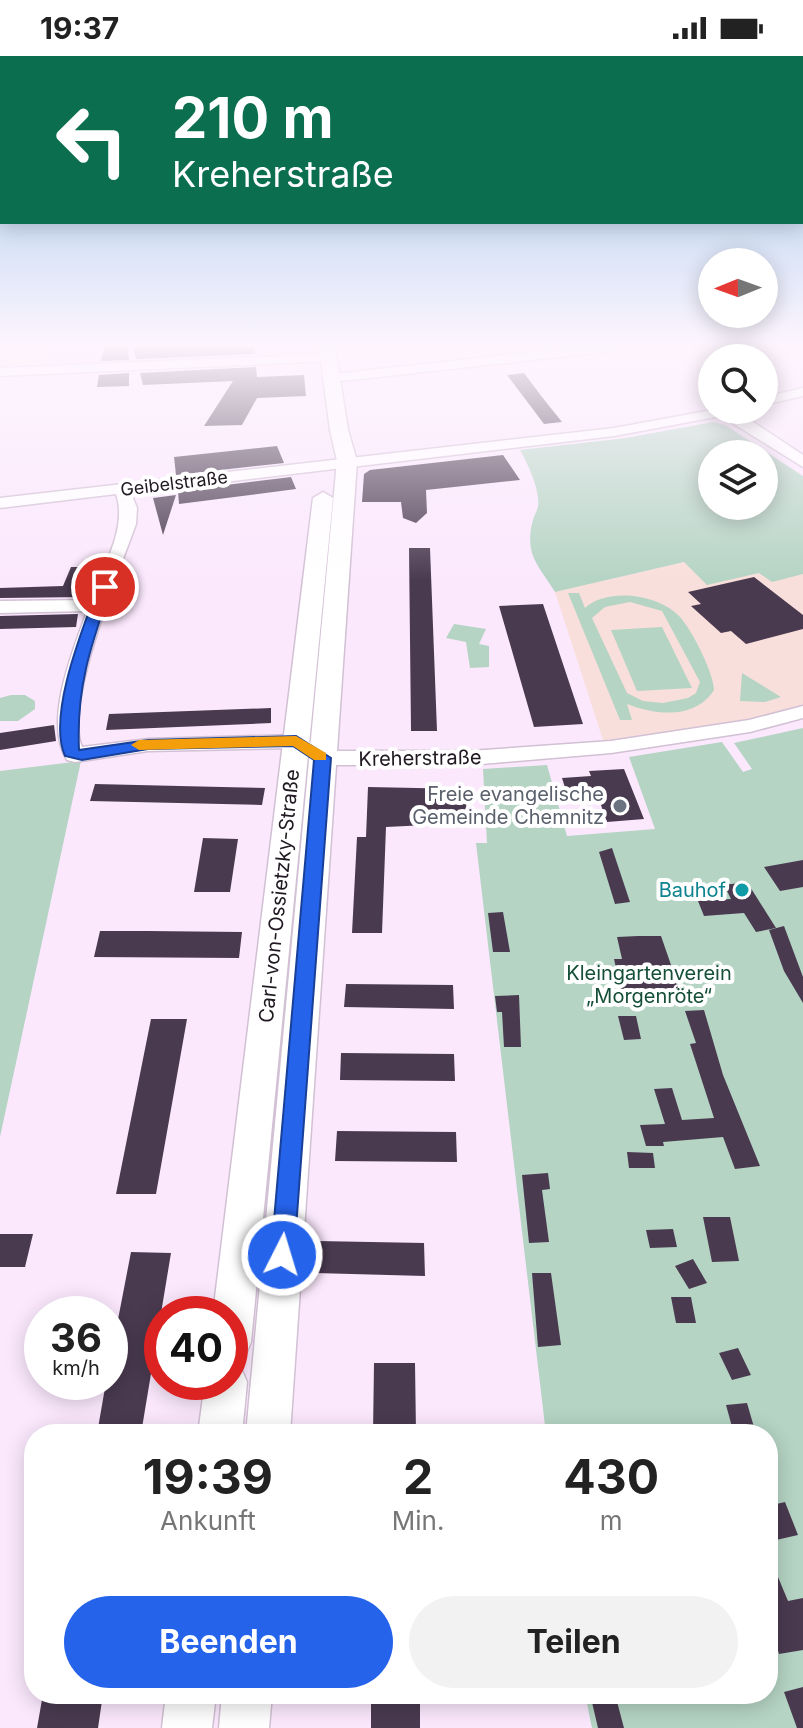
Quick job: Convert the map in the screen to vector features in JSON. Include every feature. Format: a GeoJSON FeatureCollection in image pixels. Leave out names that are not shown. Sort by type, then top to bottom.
{"type":"FeatureCollection","features":[{"type":"Feature","properties":{"kind":"street","name":"Carl-von-Ossietzky-Straße"},"geometry":{"type":"LineString","coordinates":[[235,1296],[254,1125],[309,750],[338,425]]}},
{"type":"Feature","properties":{"kind":"street","name":"Geibelstraße"},"geometry":{"type":"LineString","coordinates":[[0,503],[659,425]]}},
{"type":"Feature","properties":{"kind":"street"},"geometry":{"type":"LineString","coordinates":[[746,425],[803,462]]}},
{"type":"Feature","properties":{"kind":"street"},"geometry":{"type":"LineString","coordinates":[[0,607],[98,605],[129,519],[129,508],[122,490]]}},
{"type":"Feature","properties":{"kind":"street","name":"Kreherstraße"},"geometry":{"type":"LineString","coordinates":[[98,605],[78,662],[69,749],[75,755],[135,745],[470,758],[611,747],[750,726],[803,712]]}},
{"type":"Feature","properties":{"kind":"street","name":"Carl-von-Ossietzky-Straße"},"geometry":{"type":"LineString","coordinates":[[269,1424],[293,1125],[309,750]]}},
{"type":"Feature","properties":{"kind":"street"},"geometry":{"type":"LineString","coordinates":[[254,1125],[293,1125]]}},
{"type":"Feature","properties":{"kind":"street"},"geometry":{"type":"LineString","coordinates":[[221,1424],[224,1400]]}},
{"type":"Feature","properties":{"kind":"street"},"geometry":{"type":"LineString","coordinates":[[187,1728],[190,1704]]}},
{"type":"Feature","properties":{"kind":"street"},"geometry":{"type":"LineString","coordinates":[[244,1728],[246,1704]]}},
{"type":"Feature","properties":{"kind":"shaded area"},"geometry":{"type":"Polygon","coordinates":[[[803,534],[803,710],[749,724],[604,743],[555,592],[803,534]]]}},
{"type":"Feature","properties":{"kind":"green space"},"geometry":{"type":"Polygon","coordinates":[[[697,425],[725,425],[748,440],[698,440],[698,520],[778,520],[778,460],[803,476],[803,574],[772,582],[759,573],[707,585],[684,562],[555,592],[532,553],[531,530],[538,496],[520,450],[626,438],[697,425]]]}},
{"type":"Feature","properties":{"kind":"green space"},"geometry":{"type":"Polygon","coordinates":[[[568,593],[579,593],[585,608],[606,597],[633,596],[670,608],[684,622],[706,662],[714,690],[706,700],[686,711],[674,712],[650,711],[627,704],[632,720],[620,720],[568,593]],[[630,602],[605,607],[592,618],[627,693],[643,701],[663,703],[688,698],[696,693],[700,682],[662,611],[630,602]]]}},
{"type":"Feature","properties":{"kind":"green space"},"geometry":{"type":"Polygon","coordinates":[[[454,624],[486,629],[479,644],[489,646],[489,667],[470,668],[466,642],[446,638],[454,624]]]}},
{"type":"Feature","properties":{"kind":"green space"},"geometry":{"type":"Polygon","coordinates":[[[662,627],[692,688],[637,691],[611,630],[662,627]]]}},
{"type":"Feature","properties":{"kind":"green space"},"geometry":{"type":"Polygon","coordinates":[[[742,673],[781,697],[765,702],[740,701],[742,673]]]}},
{"type":"Feature","properties":{"kind":"green space"},"geometry":{"type":"Polygon","coordinates":[[[25,695],[35,701],[35,709],[18,721],[0,721],[0,698],[25,695]]]}},
{"type":"Feature","properties":{"kind":"green space","name":"Kleingartenverein „Morgenröte“"},"geometry":{"type":"Polygon","coordinates":[[[803,728],[803,1728],[592,1728],[587,1704],[778,1704],[778,1424],[545,1424],[476,843],[487,843],[483,769],[547,765],[567,836],[655,829],[629,757],[722,742],[743,772],[752,769],[734,743],[803,728]]]}},
{"type":"Feature","properties":{"kind":"green space"},"geometry":{"type":"Polygon","coordinates":[[[81,761],[0,1137],[0,771],[81,761]]]}},
{"type":"Feature","properties":{"kind":"building"},"geometry":{"type":"Polygon","coordinates":[[[277,446],[284,463],[176,475],[174,457],[277,446]]]}},
{"type":"Feature","properties":{"kind":"building"},"geometry":{"type":"Polygon","coordinates":[[[503,455],[520,480],[426,490],[427,513],[416,523],[403,518],[401,502],[362,502],[364,474],[370,470],[503,455]]]}},
{"type":"Feature","properties":{"kind":"building"},"geometry":{"type":"Polygon","coordinates":[[[291,477],[296,489],[179,504],[178,491],[291,477]]]}},
{"type":"Feature","properties":{"kind":"building"},"geometry":{"type":"Polygon","coordinates":[[[176,495],[163,535],[153,498],[176,495]]]}},
{"type":"Feature","properties":{"kind":"building"},"geometry":{"type":"Polygon","coordinates":[[[409,548],[430,548],[437,731],[411,731],[409,548]]]}},
{"type":"Feature","properties":{"kind":"building"},"geometry":{"type":"Polygon","coordinates":[[[71,567],[98,567],[88,597],[0,598],[0,588],[63,586],[71,567]]]}},
{"type":"Feature","properties":{"kind":"building"},"geometry":{"type":"Polygon","coordinates":[[[754,577],[803,615],[803,629],[746,644],[731,631],[721,633],[691,606],[701,604],[688,592],[754,577]]]}},
{"type":"Feature","properties":{"kind":"building"},"geometry":{"type":"Polygon","coordinates":[[[543,604],[583,724],[534,727],[499,606],[543,604]]]}},
{"type":"Feature","properties":{"kind":"building"},"geometry":{"type":"Polygon","coordinates":[[[78,614],[76,627],[0,629],[0,616],[78,614]]]}},
{"type":"Feature","properties":{"kind":"building"},"geometry":{"type":"Polygon","coordinates":[[[271,708],[271,723],[106,730],[109,714],[271,708]]]}},
{"type":"Feature","properties":{"kind":"building"},"geometry":{"type":"Polygon","coordinates":[[[54,725],[56,741],[0,750],[0,733],[54,725]]]}},
{"type":"Feature","properties":{"kind":"building","name":"Freie evangelische Gemeinde Chemnitz"},"geometry":{"type":"Polygon","coordinates":[[[624,769],[644,819],[607,822],[596,791],[567,794],[562,778],[591,776],[589,771],[624,769]]]}},
{"type":"Feature","properties":{"kind":"building"},"geometry":{"type":"Polygon","coordinates":[[[95,784],[265,788],[262,805],[90,801],[95,784]]]}},
{"type":"Feature","properties":{"kind":"building"},"geometry":{"type":"Polygon","coordinates":[[[368,787],[465,789],[467,817],[447,816],[447,824],[386,827],[382,933],[352,933],[357,837],[366,837],[368,787]]]}},
{"type":"Feature","properties":{"kind":"building"},"geometry":{"type":"Polygon","coordinates":[[[203,838],[238,839],[230,892],[194,892],[203,838]]]}},
{"type":"Feature","properties":{"kind":"building"},"geometry":{"type":"Polygon","coordinates":[[[612,848],[630,902],[615,904],[599,852],[612,848]]]}},
{"type":"Feature","properties":{"kind":"building"},"geometry":{"type":"Polygon","coordinates":[[[803,860],[803,887],[780,891],[764,867],[803,860]]]}},
{"type":"Feature","properties":{"kind":"building"},"geometry":{"type":"Polygon","coordinates":[[[747,882],[776,928],[756,932],[744,913],[704,916],[698,901],[731,899],[724,885],[747,882]]]}},
{"type":"Feature","properties":{"kind":"building"},"geometry":{"type":"Polygon","coordinates":[[[503,912],[510,952],[493,952],[488,913],[503,912]]]}},
{"type":"Feature","properties":{"kind":"building"},"geometry":{"type":"Polygon","coordinates":[[[784,926],[803,977],[803,1003],[784,971],[769,930],[784,926]]]}},
{"type":"Feature","properties":{"kind":"building"},"geometry":{"type":"Polygon","coordinates":[[[100,931],[242,932],[239,958],[94,957],[100,931]]]}},
{"type":"Feature","properties":{"kind":"building"},"geometry":{"type":"Polygon","coordinates":[[[661,936],[679,988],[645,1000],[646,1003],[624,1004],[614,959],[622,959],[617,937],[661,936]]]}},
{"type":"Feature","properties":{"kind":"building"},"geometry":{"type":"Polygon","coordinates":[[[346,984],[453,985],[454,1009],[344,1007],[346,984]]]}},
{"type":"Feature","properties":{"kind":"building"},"geometry":{"type":"Polygon","coordinates":[[[519,995],[521,1047],[504,1047],[502,1012],[497,1012],[495,996],[519,995]]]}},
{"type":"Feature","properties":{"kind":"building"},"geometry":{"type":"Polygon","coordinates":[[[704,1010],[723,1075],[760,1166],[735,1169],[723,1137],[646,1146],[640,1125],[665,1124],[654,1089],[672,1088],[682,1120],[714,1118],[690,1044],[696,1043],[685,1011],[704,1010]]]}},
{"type":"Feature","properties":{"kind":"building"},"geometry":{"type":"Polygon","coordinates":[[[618,1016],[636,1016],[641,1039],[624,1040],[618,1016]]]}},
{"type":"Feature","properties":{"kind":"building"},"geometry":{"type":"Polygon","coordinates":[[[151,1019],[187,1019],[156,1194],[116,1194],[151,1019]]]}},
{"type":"Feature","properties":{"kind":"building"},"geometry":{"type":"Polygon","coordinates":[[[341,1053],[454,1054],[455,1081],[340,1080],[341,1053]]]}},
{"type":"Feature","properties":{"kind":"building"},"geometry":{"type":"Polygon","coordinates":[[[337,1131],[456,1132],[457,1162],[335,1161],[337,1131]]]}},
{"type":"Feature","properties":{"kind":"building"},"geometry":{"type":"Polygon","coordinates":[[[627,1152],[653,1153],[655,1168],[629,1168],[627,1152]]]}},
{"type":"Feature","properties":{"kind":"building"},"geometry":{"type":"Polygon","coordinates":[[[548,1173],[550,1189],[542,1190],[549,1242],[529,1243],[522,1175],[548,1173]]]}},
{"type":"Feature","properties":{"kind":"building"},"geometry":{"type":"Polygon","coordinates":[[[703,1217],[730,1217],[739,1261],[712,1262],[703,1217]]]}},
{"type":"Feature","properties":{"kind":"building"},"geometry":{"type":"Polygon","coordinates":[[[673,1229],[677,1247],[650,1248],[646,1230],[673,1229]]]}},
{"type":"Feature","properties":{"kind":"building"},"geometry":{"type":"Polygon","coordinates":[[[0,1234],[33,1234],[25,1267],[0,1267],[0,1234]]]}},
{"type":"Feature","properties":{"kind":"building"},"geometry":{"type":"Polygon","coordinates":[[[317,1241],[424,1243],[425,1276],[315,1273],[317,1241]]]}},
{"type":"Feature","properties":{"kind":"building"},"geometry":{"type":"Polygon","coordinates":[[[131,1252],[171,1253],[164,1296],[144,1296],[144,1400],[147,1400],[143,1424],[99,1424],[103,1400],[128,1400],[128,1296],[123,1296],[131,1252]]]}},
{"type":"Feature","properties":{"kind":"building"},"geometry":{"type":"Polygon","coordinates":[[[693,1259],[707,1283],[689,1289],[675,1266],[693,1259]]]}},
{"type":"Feature","properties":{"kind":"building"},"geometry":{"type":"Polygon","coordinates":[[[532,1273],[551,1273],[561,1345],[538,1347],[532,1273]]]}},
{"type":"Feature","properties":{"kind":"building"},"geometry":{"type":"Polygon","coordinates":[[[671,1297],[691,1297],[696,1323],[676,1323],[671,1297]]]}},
{"type":"Feature","properties":{"kind":"building"},"geometry":{"type":"Polygon","coordinates":[[[738,1348],[751,1375],[732,1380],[719,1353],[738,1348]]]}},
{"type":"Feature","properties":{"kind":"building"},"geometry":{"type":"Polygon","coordinates":[[[374,1363],[415,1363],[416,1424],[373,1424],[374,1363]]]}},
{"type":"Feature","properties":{"kind":"building"},"geometry":{"type":"Polygon","coordinates":[[[747,1403],[753,1424],[731,1424],[726,1405],[747,1403]]]}},
{"type":"Feature","properties":{"kind":"building"},"geometry":{"type":"Polygon","coordinates":[[[785,1502],[798,1535],[778,1540],[778,1504],[785,1502]]]}},
{"type":"Feature","properties":{"kind":"building"},"geometry":{"type":"Polygon","coordinates":[[[778,1577],[788,1601],[803,1598],[803,1650],[779,1654],[778,1577]]]}},
{"type":"Feature","properties":{"kind":"building"},"geometry":{"type":"Polygon","coordinates":[[[803,1687],[803,1728],[797,1728],[784,1692],[803,1687]]]}},
{"type":"Feature","properties":{"kind":"building"},"geometry":{"type":"Polygon","coordinates":[[[41,1704],[102,1704],[98,1728],[37,1728],[41,1704]]]}},
{"type":"Feature","properties":{"kind":"building"},"geometry":{"type":"Polygon","coordinates":[[[371,1704],[420,1704],[420,1728],[371,1728],[371,1704]]]}},
{"type":"Feature","properties":{"kind":"building"},"geometry":{"type":"Polygon","coordinates":[[[592,1704],[618,1704],[624,1728],[598,1728],[592,1704]]]}},
{"type":"Feature","properties":{"kind":"slow traffic"},"geometry":{"type":"LineString","coordinates":[[139,745],[296,741],[320,757]]}},
{"type":"Feature","properties":{"kind":"place","name":"Freie evangelische Gemeinde Chemnitz"},"geometry":{"type":"Point","coordinates":[620,806]}},
{"type":"Feature","properties":{"kind":"place","name":"Bauhof"},"geometry":{"type":"Point","coordinates":[742,890]}},
{"type":"Feature","properties":{"kind":"route"},"geometry":{"type":"LineString","coordinates":[[105,587],[75,673],[70,722],[71,753],[82,755],[148,745],[296,741],[322,758],[282,1255]]}}]}
